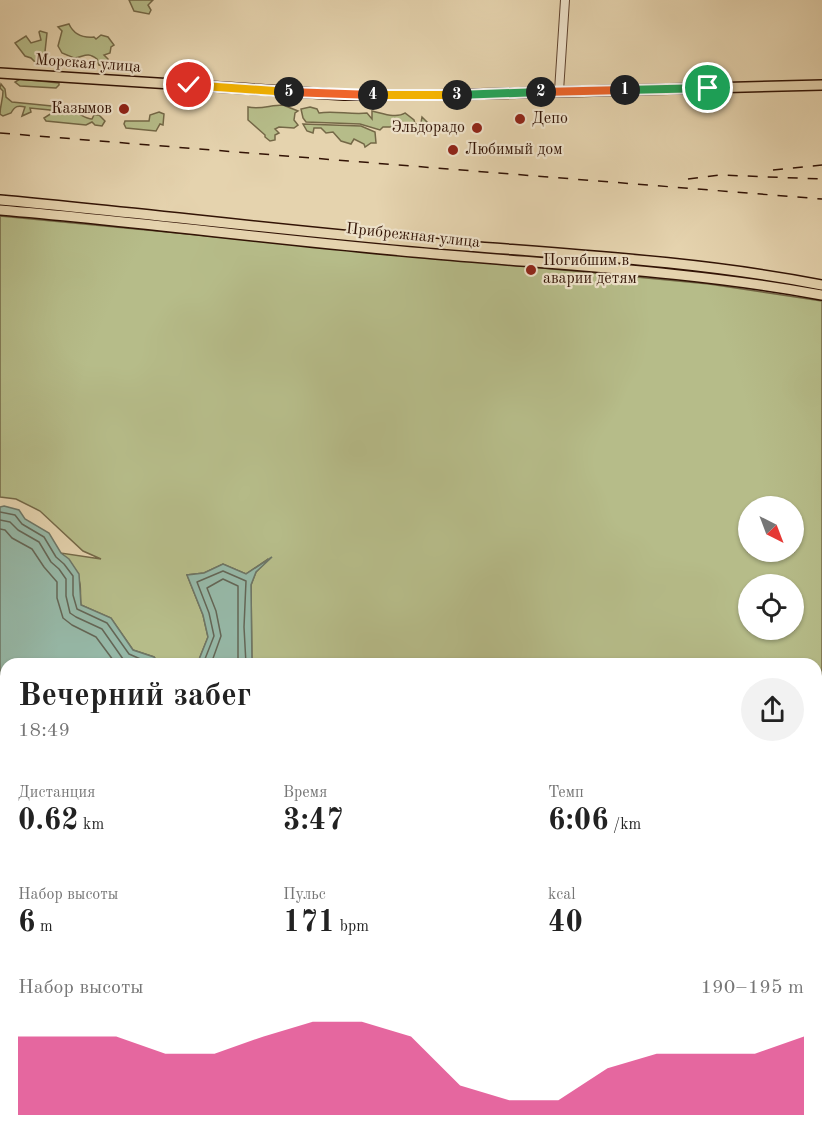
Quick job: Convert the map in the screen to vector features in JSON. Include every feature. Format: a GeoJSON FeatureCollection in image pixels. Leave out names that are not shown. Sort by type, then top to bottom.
{"type":"FeatureCollection","features":[{"type":"Feature","properties":{"kind":"main road","name":"Морская улица"},"geometry":{"type":"LineString","coordinates":[[0,73],[344,95],[440,95],[822,85]]}},
{"type":"Feature","properties":{"kind":"main road","name":"Прибрежная улица"},"geometry":{"type":"LineString","coordinates":[[0,200],[425,243],[694,266],[759,273],[822,285]]}},
{"type":"Feature","properties":{"kind":"main road","name":"Прибрежная улица"},"geometry":{"type":"LineString","coordinates":[[0,210],[393,250],[700,277],[822,295]]}},
{"type":"Feature","properties":{"kind":"street"},"geometry":{"type":"LineString","coordinates":[[559,91],[565,0]]}},
{"type":"Feature","properties":{"kind":"green space"},"geometry":{"type":"Polygon","coordinates":[[[129,0],[153,0],[148,5],[151,10],[149,14],[134,11],[129,0]]]}},
{"type":"Feature","properties":{"kind":"green space"},"geometry":{"type":"Polygon","coordinates":[[[69,24],[73,31],[86,37],[96,39],[101,35],[108,37],[114,45],[110,53],[104,55],[108,59],[107,67],[99,65],[97,59],[91,55],[74,58],[62,53],[58,46],[62,31],[58,27],[69,24]]]}},
{"type":"Feature","properties":{"kind":"green space"},"geometry":{"type":"Polygon","coordinates":[[[40,31],[47,33],[42,63],[25,56],[15,43],[26,36],[31,43],[41,40],[40,31]]]}},
{"type":"Feature","properties":{"kind":"green space"},"geometry":{"type":"Polygon","coordinates":[[[20,79],[59,83],[59,85],[56,88],[20,86],[15,82],[20,79]]]}},
{"type":"Feature","properties":{"kind":"green space"},"geometry":{"type":"Polygon","coordinates":[[[1,84],[5,89],[6,97],[12,102],[52,106],[56,102],[61,108],[65,105],[69,111],[89,119],[92,119],[94,115],[99,115],[105,121],[102,126],[92,122],[86,125],[46,121],[44,118],[52,113],[50,110],[30,108],[31,112],[22,116],[25,107],[20,106],[3,116],[0,114],[3,91],[0,88],[1,84]]]}},
{"type":"Feature","properties":{"kind":"green space"},"geometry":{"type":"Polygon","coordinates":[[[283,105],[298,111],[295,113],[294,120],[298,125],[294,128],[275,129],[279,133],[275,135],[275,140],[270,141],[248,120],[248,107],[283,105]]]}},
{"type":"Feature","properties":{"kind":"green space"},"geometry":{"type":"Polygon","coordinates":[[[310,107],[317,109],[319,113],[367,113],[372,119],[372,111],[393,116],[405,113],[414,120],[415,124],[421,123],[422,117],[429,124],[425,127],[383,127],[380,130],[360,124],[306,122],[301,109],[310,107]]]}},
{"type":"Feature","properties":{"kind":"green space"},"geometry":{"type":"Polygon","coordinates":[[[159,112],[164,114],[163,125],[160,124],[156,131],[126,128],[124,124],[125,121],[149,121],[150,115],[159,112]]]}},
{"type":"Feature","properties":{"kind":"green space"},"geometry":{"type":"Polygon","coordinates":[[[303,124],[361,126],[375,132],[376,143],[365,147],[364,144],[354,139],[351,144],[341,141],[333,132],[326,133],[321,128],[314,128],[313,133],[307,131],[303,124]]]}},
{"type":"Feature","properties":{"kind":"green space"},"geometry":{"type":"Polygon","coordinates":[[[0,216],[709,284],[822,301],[822,658],[252,658],[251,585],[256,572],[268,559],[246,574],[223,564],[204,573],[187,575],[203,615],[208,637],[200,658],[155,658],[133,650],[111,618],[81,605],[80,584],[77,576],[61,553],[101,559],[83,551],[40,511],[16,499],[0,497],[0,216]]]}},
{"type":"Feature","properties":{"kind":"water"},"geometry":{"type":"Polygon","coordinates":[[[0,507],[19,510],[25,519],[49,533],[61,553],[69,559],[79,574],[81,605],[111,618],[133,650],[155,658],[0,658],[0,507]]]}},
{"type":"Feature","properties":{"kind":"water"},"geometry":{"type":"Polygon","coordinates":[[[272,557],[256,572],[251,585],[252,658],[200,658],[208,637],[203,615],[187,575],[204,573],[223,564],[246,574],[272,557]]]}},
{"type":"Feature","properties":{"kind":"railway"},"geometry":{"type":"LineString","coordinates":[[0,133],[822,199]]}},
{"type":"Feature","properties":{"kind":"railway"},"geometry":{"type":"LineString","coordinates":[[773,170],[822,165]]}},
{"type":"Feature","properties":{"kind":"railway"},"geometry":{"type":"LineString","coordinates":[[688,179],[719,175],[822,179]]}},
{"type":"Feature","properties":{"kind":"place","name":"Казымов"},"geometry":{"type":"Point","coordinates":[124,109]}},
{"type":"Feature","properties":{"kind":"place","name":"Депо"},"geometry":{"type":"Point","coordinates":[520,119]}},
{"type":"Feature","properties":{"kind":"place","name":"Эльдорадо"},"geometry":{"type":"Point","coordinates":[477,128]}},
{"type":"Feature","properties":{"kind":"place","name":"Любимый дом"},"geometry":{"type":"Point","coordinates":[453,150]}},
{"type":"Feature","properties":{"kind":"place","name":"Погибшим в аварии детям"},"geometry":{"type":"Point","coordinates":[531,270]}},
{"type":"Feature","properties":{"kind":"route"},"geometry":{"type":"LineString","coordinates":[[189,85],[344,95],[440,95],[708,88]]}}]}
